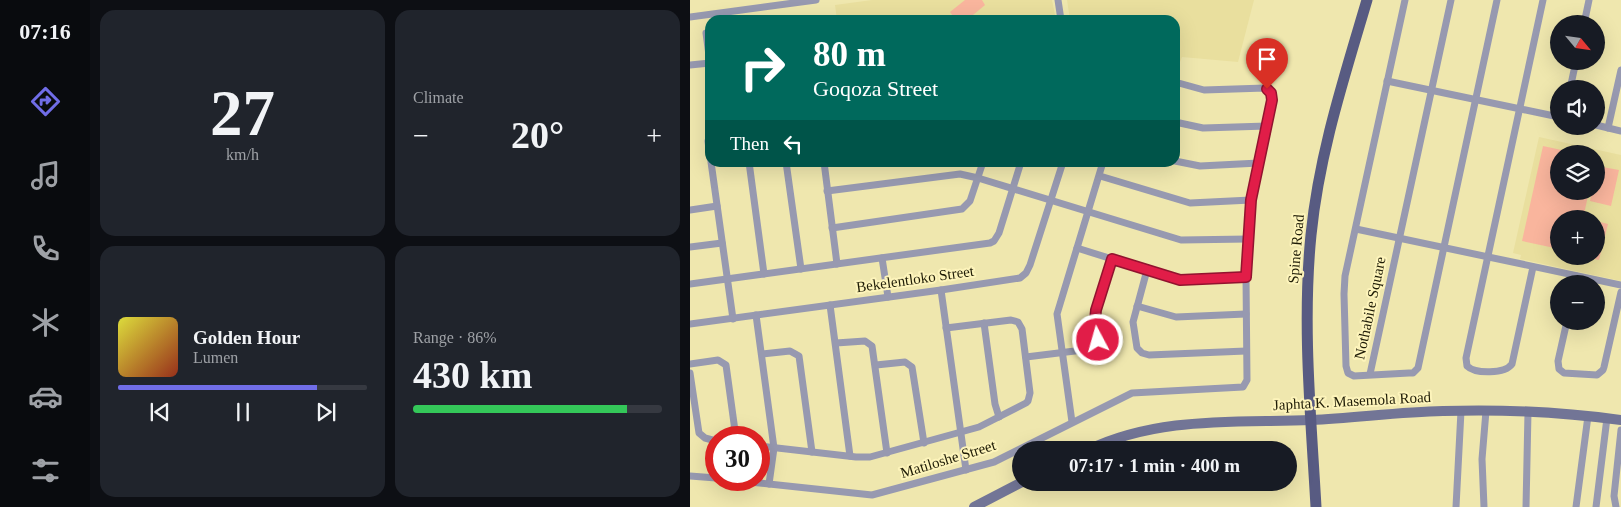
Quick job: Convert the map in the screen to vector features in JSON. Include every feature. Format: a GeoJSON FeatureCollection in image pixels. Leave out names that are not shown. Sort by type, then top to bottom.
{"type":"FeatureCollection","features":[{"type":"Feature","properties":{"kind":"main road","name":"Spine Road"},"geometry":{"type":"LineString","coordinates":[[1316,507],[1307,305],[1311,233],[1316,195],[1331,122],[1367,0]]}},
{"type":"Feature","properties":{"kind":"main road","name":"Japhta K. Masemola Road"},"geometry":{"type":"LineString","coordinates":[[1112,441],[1133,433],[1169,426],[1461,411],[1528,412],[1621,420]]}},
{"type":"Feature","properties":{"kind":"main road"},"geometry":{"type":"LineString","coordinates":[[974,507],[1012,487]]}},
{"type":"Feature","properties":{"kind":"street"},"geometry":{"type":"LineString","coordinates":[[690,17],[816,0]]}},
{"type":"Feature","properties":{"kind":"street"},"geometry":{"type":"LineString","coordinates":[[1058,0],[1060,15]]}},
{"type":"Feature","properties":{"kind":"street","name":"Nothabile Square"},"geometry":{"type":"LineString","coordinates":[[1405,0],[1344,286],[1346,366],[1348,373],[1351,374],[1370,374],[1451,0]]}},
{"type":"Feature","properties":{"kind":"street"},"geometry":{"type":"LineString","coordinates":[[1370,374],[1409,374],[1418,368],[1498,0]]}},
{"type":"Feature","properties":{"kind":"street"},"geometry":{"type":"LineString","coordinates":[[1533,267],[1512,364],[1503,371],[1474,371],[1466,366],[1466,358],[1543,0]]}},
{"type":"Feature","properties":{"kind":"street"},"geometry":{"type":"LineString","coordinates":[[1586,15],[1589,0]]}},
{"type":"Feature","properties":{"kind":"street"},"geometry":{"type":"LineString","coordinates":[[690,66],[705,64]]}},
{"type":"Feature","properties":{"kind":"street"},"geometry":{"type":"LineString","coordinates":[[1608,128],[1621,70]]}},
{"type":"Feature","properties":{"kind":"street"},"geometry":{"type":"LineString","coordinates":[[1387,81],[1550,115]]}},
{"type":"Feature","properties":{"kind":"street"},"geometry":{"type":"LineString","coordinates":[[1148,270],[1133,322],[1137,348],[1142,353],[1246,351],[1246,277],[1251,200],[1272,100],[1271,93],[1267,89],[1204,90],[1180,83]]}},
{"type":"Feature","properties":{"kind":"street"},"geometry":{"type":"LineString","coordinates":[[1180,123],[1203,128],[1267,126]]}},
{"type":"Feature","properties":{"kind":"street"},"geometry":{"type":"LineString","coordinates":[[1605,127],[1621,131]]}},
{"type":"Feature","properties":{"kind":"street"},"geometry":{"type":"LineString","coordinates":[[1180,161],[1200,166],[1259,163]]}},
{"type":"Feature","properties":{"kind":"street"},"geometry":{"type":"LineString","coordinates":[[712,167],[733,318]]}},
{"type":"Feature","properties":{"kind":"street"},"geometry":{"type":"LineString","coordinates":[[750,167],[764,274]]}},
{"type":"Feature","properties":{"kind":"street"},"geometry":{"type":"LineString","coordinates":[[787,167],[801,269]]}},
{"type":"Feature","properties":{"kind":"street"},"geometry":{"type":"LineString","coordinates":[[825,167],[837,264]]}},
{"type":"Feature","properties":{"kind":"street"},"geometry":{"type":"LineString","coordinates":[[832,228],[964,208],[970,201],[981,167]]}},
{"type":"Feature","properties":{"kind":"street"},"geometry":{"type":"LineString","coordinates":[[690,284],[985,244],[994,241],[999,233],[1020,167]]}},
{"type":"Feature","properties":{"kind":"street","name":"Bekelentloko Street"},"geometry":{"type":"LineString","coordinates":[[690,324],[941,290],[1022,276],[1030,266],[1061,167]]}},
{"type":"Feature","properties":{"kind":"street"},"geometry":{"type":"LineString","coordinates":[[1072,422],[1057,314],[1102,167]]}},
{"type":"Feature","properties":{"kind":"street"},"geometry":{"type":"LineString","coordinates":[[827,191],[954,174],[967,175],[1181,240],[1248,239]]}},
{"type":"Feature","properties":{"kind":"street"},"geometry":{"type":"LineString","coordinates":[[1100,176],[1190,203],[1251,200]]}},
{"type":"Feature","properties":{"kind":"street"},"geometry":{"type":"LineString","coordinates":[[690,210],[717,206]]}},
{"type":"Feature","properties":{"kind":"street"},"geometry":{"type":"LineString","coordinates":[[1356,229],[1533,267],[1559,275]]}},
{"type":"Feature","properties":{"kind":"street"},"geometry":{"type":"LineString","coordinates":[[690,247],[722,243]]}},
{"type":"Feature","properties":{"kind":"street"},"geometry":{"type":"LineString","coordinates":[[1077,248],[1180,280],[1246,277]]}},
{"type":"Feature","properties":{"kind":"street"},"geometry":{"type":"LineString","coordinates":[[882,258],[888,297]]}},
{"type":"Feature","properties":{"kind":"street"},"geometry":{"type":"LineString","coordinates":[[1026,357],[1091,348],[1097,343],[1096,310],[1112,259]]}},
{"type":"Feature","properties":{"kind":"street"},"geometry":{"type":"LineString","coordinates":[[1605,284],[1621,286]]}},
{"type":"Feature","properties":{"kind":"street"},"geometry":{"type":"LineString","coordinates":[[941,290],[966,470]]}},
{"type":"Feature","properties":{"kind":"street"},"geometry":{"type":"LineString","coordinates":[[1564,330],[1558,361],[1559,369],[1564,373],[1600,374],[1604,367],[1621,292]]}},
{"type":"Feature","properties":{"kind":"street"},"geometry":{"type":"LineString","coordinates":[[830,305],[850,456]]}},
{"type":"Feature","properties":{"kind":"street"},"geometry":{"type":"LineString","coordinates":[[1137,306],[1176,317],[1246,314]]}},
{"type":"Feature","properties":{"kind":"street"},"geometry":{"type":"LineString","coordinates":[[756,315],[774,448],[770,477]]}},
{"type":"Feature","properties":{"kind":"street"},"geometry":{"type":"LineString","coordinates":[[770,447],[870,457],[979,427],[1028,401],[1030,393],[1026,357],[1022,329],[1018,322],[1010,320],[946,328]]}},
{"type":"Feature","properties":{"kind":"street"},"geometry":{"type":"LineString","coordinates":[[984,323],[995,404],[999,418]]}},
{"type":"Feature","properties":{"kind":"street"},"geometry":{"type":"LineString","coordinates":[[836,344],[865,341],[872,346],[887,453]]}},
{"type":"Feature","properties":{"kind":"street"},"geometry":{"type":"LineString","coordinates":[[762,354],[790,351],[799,356],[812,452]]}},
{"type":"Feature","properties":{"kind":"street","name":"Matiloshe Street"},"geometry":{"type":"LineString","coordinates":[[770,484],[868,495],[966,470],[994,462],[1132,393],[1240,388],[1246,383],[1246,351]]}},
{"type":"Feature","properties":{"kind":"street"},"geometry":{"type":"LineString","coordinates":[[690,364],[718,360],[726,365],[734,426]]}},
{"type":"Feature","properties":{"kind":"street"},"geometry":{"type":"LineString","coordinates":[[876,365],[905,362],[912,367],[924,443]]}},
{"type":"Feature","properties":{"kind":"street"},"geometry":{"type":"LineString","coordinates":[[690,374],[699,432],[705,438]]}},
{"type":"Feature","properties":{"kind":"street"},"geometry":{"type":"LineString","coordinates":[[1456,507],[1461,411]]}},
{"type":"Feature","properties":{"kind":"street"},"geometry":{"type":"LineString","coordinates":[[1484,507],[1482,459],[1486,411]]}},
{"type":"Feature","properties":{"kind":"street"},"geometry":{"type":"LineString","coordinates":[[1526,507],[1528,412]]}},
{"type":"Feature","properties":{"kind":"street"},"geometry":{"type":"LineString","coordinates":[[1576,507],[1588,416]]}},
{"type":"Feature","properties":{"kind":"street"},"geometry":{"type":"LineString","coordinates":[[1596,507],[1607,418]]}},
{"type":"Feature","properties":{"kind":"street"},"geometry":{"type":"LineString","coordinates":[[1616,507],[1614,496],[1621,430]]}},
{"type":"Feature","properties":{"kind":"street"},"geometry":{"type":"LineString","coordinates":[[690,476],[705,477]]}},
{"type":"Feature","properties":{"kind":"shaded area"},"geometry":{"type":"Polygon","coordinates":[[[872,0],[1052,0],[1055,15],[836,15],[835,5],[872,0]]]}},
{"type":"Feature","properties":{"kind":"shaded area"},"geometry":{"type":"Polygon","coordinates":[[[965,0],[982,0],[985,5],[973,15],[952,15],[950,12],[965,0]]]}},
{"type":"Feature","properties":{"kind":"shaded area"},"geometry":{"type":"Polygon","coordinates":[[[1067,0],[1254,0],[1238,62],[1182,57],[1180,62],[1180,15],[1069,15],[1067,0]]]}},
{"type":"Feature","properties":{"kind":"shaded area"},"geometry":{"type":"Polygon","coordinates":[[[1539,137],[1575,145],[1550,145],[1550,200],[1605,200],[1605,151],[1621,155],[1621,281],[1605,278],[1605,275],[1593,275],[1520,259],[1521,255],[1513,253],[1539,137]]]}},
{"type":"Feature","properties":{"kind":"shaded area"},"geometry":{"type":"Polygon","coordinates":[[[1543,146],[1550,148],[1550,200],[1587,200],[1585,210],[1550,210],[1550,247],[1522,241],[1543,146]]]}},
{"type":"Feature","properties":{"kind":"shaded area"},"geometry":{"type":"Polygon","coordinates":[[[1605,167],[1619,170],[1611,206],[1590,201],[1605,200],[1605,167]]]}},
{"type":"Feature","properties":{"kind":"shaded area"},"geometry":{"type":"Polygon","coordinates":[[[1605,223],[1608,224],[1605,236],[1605,223]]]}},
{"type":"Feature","properties":{"kind":"route"},"geometry":{"type":"LineString","coordinates":[[1098,340],[1095,315],[1112,259],[1180,280],[1246,277],[1251,200],[1272,100],[1271,93],[1267,89]]}}]}
